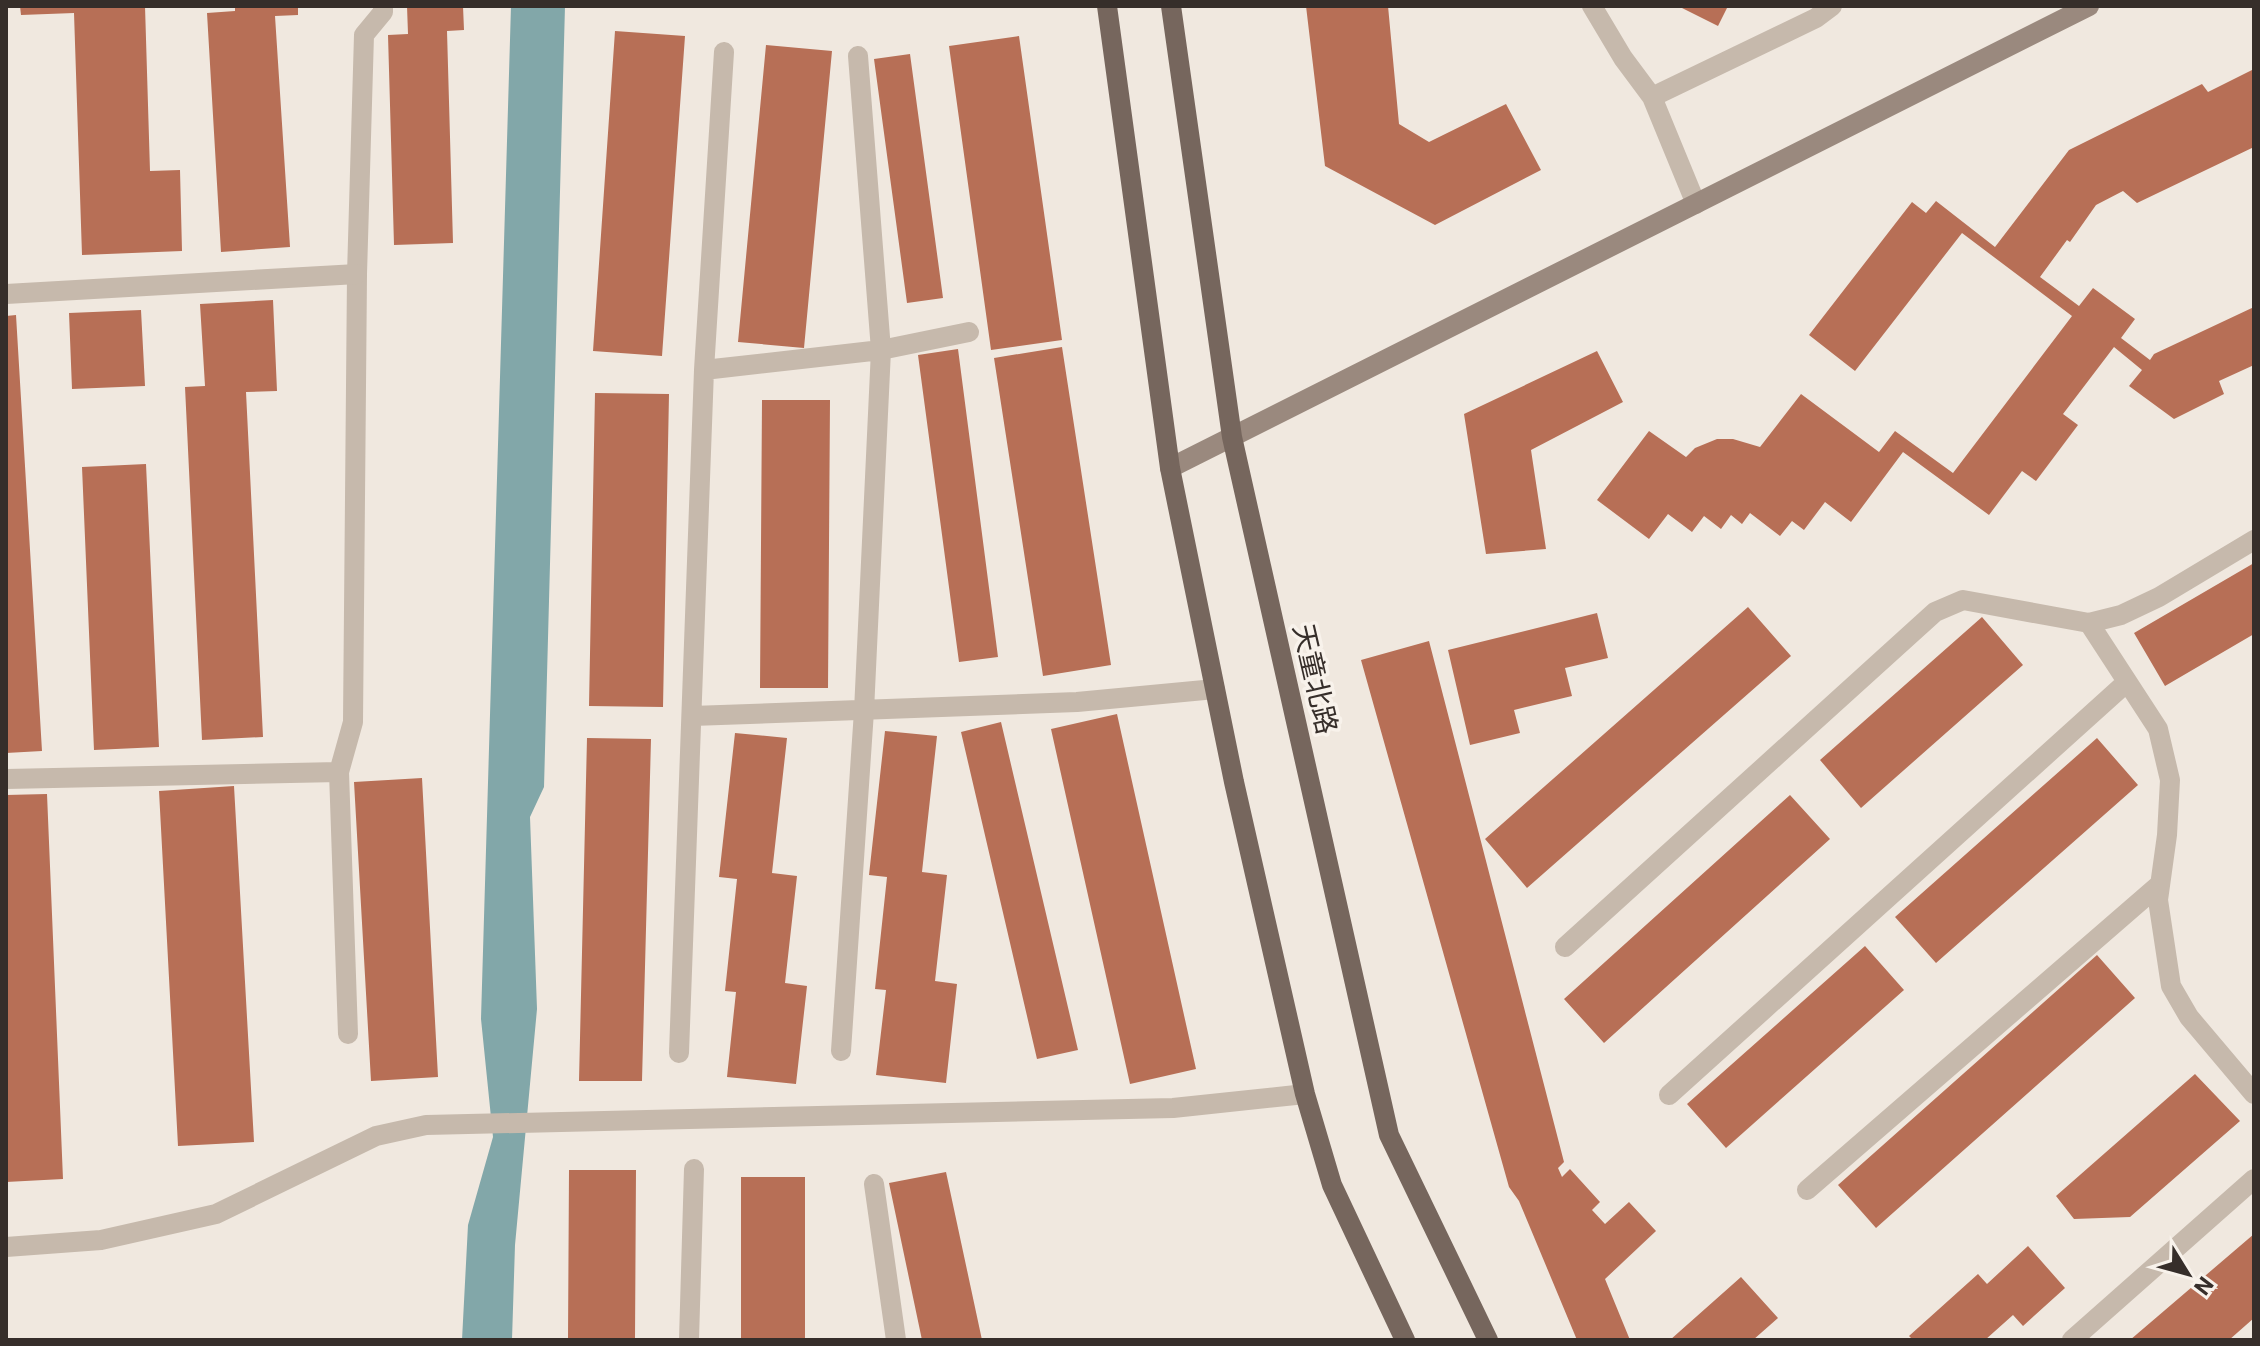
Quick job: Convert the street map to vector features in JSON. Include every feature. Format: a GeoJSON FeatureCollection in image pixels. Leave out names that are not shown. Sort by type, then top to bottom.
{"type":"FeatureCollection","features":[{"type":"Feature","properties":{"kind":"main road"},"geometry":{"type":"LineString","coordinates":[[1107,6],[1170,468],[1215,689],[1305,1094],[1332,1185],[1405,1340]]}},
{"type":"Feature","properties":{"kind":"main road","name":"天童北路"},"geometry":{"type":"LineString","coordinates":[[1171,6],[1232,437],[1389,1135],[1488,1340]]}},
{"type":"Feature","properties":{"kind":"street"},"geometry":{"type":"LineString","coordinates":[[348,1034],[339,772],[353,722],[357,274],[364,35],[383,12],[383,6]]}},
{"type":"Feature","properties":{"kind":"street"},"geometry":{"type":"LineString","coordinates":[[1592,6],[1623,58],[1652,97],[1696,204]]}},
{"type":"Feature","properties":{"kind":"street"},"geometry":{"type":"LineString","coordinates":[[1652,97],[1816,18],[1832,6]]}},
{"type":"Feature","properties":{"kind":"street"},"geometry":{"type":"LineString","coordinates":[[1170,468],[2089,6]]}},
{"type":"Feature","properties":{"kind":"street"},"geometry":{"type":"LineString","coordinates":[[679,1053],[704,370],[724,52]]}},
{"type":"Feature","properties":{"kind":"street"},"geometry":{"type":"LineString","coordinates":[[841,1051],[864,711],[881,350],[858,56]]}},
{"type":"Feature","properties":{"kind":"street"},"geometry":{"type":"LineString","coordinates":[[6,294],[357,274]]}},
{"type":"Feature","properties":{"kind":"street"},"geometry":{"type":"LineString","coordinates":[[704,370],[881,350],[969,332]]}},
{"type":"Feature","properties":{"kind":"street"},"geometry":{"type":"LineString","coordinates":[[1565,947],[1935,612],[1963,600],[2089,623],[2121,615],[2159,597],[2254,540]]}},
{"type":"Feature","properties":{"kind":"street"},"geometry":{"type":"LineString","coordinates":[[2089,623],[2158,729],[2170,780],[2167,835],[2158,900],[2171,986],[2189,1017],[2254,1094]]}},
{"type":"Feature","properties":{"kind":"street"},"geometry":{"type":"LineString","coordinates":[[1669,1095],[2127,682]]}},
{"type":"Feature","properties":{"kind":"street"},"geometry":{"type":"LineString","coordinates":[[692,716],[1077,702],[1215,689]]}},
{"type":"Feature","properties":{"kind":"street"},"geometry":{"type":"LineString","coordinates":[[6,779],[339,772]]}},
{"type":"Feature","properties":{"kind":"street"},"geometry":{"type":"LineString","coordinates":[[1807,1190],[2160,884]]}},
{"type":"Feature","properties":{"kind":"street"},"geometry":{"type":"LineString","coordinates":[[6,1247],[101,1240],[216,1214],[376,1136],[426,1125],[1173,1108],[1305,1094]]}},
{"type":"Feature","properties":{"kind":"street"},"geometry":{"type":"LineString","coordinates":[[689,1340],[694,1169]]}},
{"type":"Feature","properties":{"kind":"street"},"geometry":{"type":"LineString","coordinates":[[2072,1340],[2254,1179]]}},
{"type":"Feature","properties":{"kind":"street"},"geometry":{"type":"LineString","coordinates":[[874,1184],[896,1340]]}},
{"type":"Feature","properties":{"kind":"water"},"geometry":{"type":"Polygon","coordinates":[[[511,6],[565,6],[544,787],[530,817],[537,1009],[515,1245],[512,1340],[462,1340],[468,1225],[493,1137],[481,1019],[511,6]]]}},
{"type":"Feature","properties":{"kind":"building"},"geometry":{"type":"Polygon","coordinates":[[[20,6],[145,6],[150,171],[180,170],[182,251],[82,255],[74,13],[21,15],[20,6]]]}},
{"type":"Feature","properties":{"kind":"building"},"geometry":{"type":"Polygon","coordinates":[[[235,6],[298,6],[298,15],[275,16],[290,247],[221,252],[207,13],[235,11],[235,6]]]}},
{"type":"Feature","properties":{"kind":"building"},"geometry":{"type":"Polygon","coordinates":[[[407,6],[463,6],[464,30],[447,31],[453,243],[394,245],[388,35],[408,34],[407,6]]]}},
{"type":"Feature","properties":{"kind":"building"},"geometry":{"type":"Polygon","coordinates":[[[1306,6],[1388,6],[1399,124],[1429,142],[1506,104],[1541,170],[1435,225],[1325,166],[1306,6]]]}},
{"type":"Feature","properties":{"kind":"building"},"geometry":{"type":"Polygon","coordinates":[[[1678,6],[1728,6],[1718,26],[1678,6]]]}},
{"type":"Feature","properties":{"kind":"building"},"geometry":{"type":"Polygon","coordinates":[[[615,31],[685,36],[662,356],[593,351],[615,31]]]}},
{"type":"Feature","properties":{"kind":"building"},"geometry":{"type":"Polygon","coordinates":[[[1019,36],[1062,340],[991,350],[949,46],[1019,36]]]}},
{"type":"Feature","properties":{"kind":"building"},"geometry":{"type":"Polygon","coordinates":[[[766,45],[832,51],[804,348],[738,342],[766,45]]]}},
{"type":"Feature","properties":{"kind":"building"},"geometry":{"type":"Polygon","coordinates":[[[910,54],[943,298],[907,303],[874,59],[910,54]]]}},
{"type":"Feature","properties":{"kind":"building"},"geometry":{"type":"Polygon","coordinates":[[[2254,69],[2254,147],[2137,203],[2123,191],[2096,205],[2040,277],[2079,306],[2093,288],[2135,319],[2121,338],[2150,360],[2154,354],[2254,307],[2254,365],[2219,381],[2224,394],[2174,419],[2129,386],[2142,370],[2114,347],[2063,414],[2078,425],[2036,481],[2022,471],[1989,515],[1903,452],[1851,522],[1825,502],[1804,530],[1792,521],[1780,536],[1750,513],[1742,524],[1731,515],[1721,529],[1704,516],[1692,532],[1668,514],[1649,539],[1597,500],[1649,431],[1686,457],[1695,448],[1717,439],[1733,439],[1760,447],[1801,394],[1879,452],[1895,431],[1953,473],[2072,316],[1962,233],[1855,371],[1809,335],[1912,202],[1926,213],[1936,201],[1995,247],[2069,150],[2202,84],[2208,92],[2254,69]]]}},
{"type":"Feature","properties":{"kind":"building"},"geometry":{"type":"Polygon","coordinates":[[[273,300],[277,391],[246,392],[263,737],[202,740],[185,387],[205,386],[200,304],[273,300]]]}},
{"type":"Feature","properties":{"kind":"building"},"geometry":{"type":"Polygon","coordinates":[[[141,310],[145,386],[72,389],[69,313],[141,310]]]}},
{"type":"Feature","properties":{"kind":"building"},"geometry":{"type":"Polygon","coordinates":[[[16,315],[42,751],[6,753],[6,316],[16,315]]]}},
{"type":"Feature","properties":{"kind":"building"},"geometry":{"type":"Polygon","coordinates":[[[1062,347],[1111,665],[1043,676],[994,358],[1062,347]]]}},
{"type":"Feature","properties":{"kind":"building"},"geometry":{"type":"Polygon","coordinates":[[[958,349],[998,657],[959,662],[918,355],[958,349]]]}},
{"type":"Feature","properties":{"kind":"building"},"geometry":{"type":"Polygon","coordinates":[[[1597,351],[1623,402],[1531,450],[1546,549],[1486,554],[1464,414],[1597,351]]]}},
{"type":"Feature","properties":{"kind":"building"},"geometry":{"type":"Polygon","coordinates":[[[595,393],[669,394],[663,707],[589,706],[595,393]]]}},
{"type":"Feature","properties":{"kind":"building"},"geometry":{"type":"Polygon","coordinates":[[[762,400],[830,400],[828,688],[760,688],[762,400]]]}},
{"type":"Feature","properties":{"kind":"building"},"geometry":{"type":"Polygon","coordinates":[[[146,464],[159,747],[94,750],[82,467],[146,464]]]}},
{"type":"Feature","properties":{"kind":"building"},"geometry":{"type":"Polygon","coordinates":[[[2254,563],[2254,634],[2165,686],[2134,633],[2254,563]]]}},
{"type":"Feature","properties":{"kind":"building"},"geometry":{"type":"Polygon","coordinates":[[[1748,607],[1791,656],[1527,888],[1485,839],[1748,607]]]}},
{"type":"Feature","properties":{"kind":"building"},"geometry":{"type":"Polygon","coordinates":[[[1597,613],[1608,658],[1565,668],[1572,696],[1514,710],[1520,733],[1470,745],[1448,650],[1597,613]]]}},
{"type":"Feature","properties":{"kind":"building"},"geometry":{"type":"Polygon","coordinates":[[[1982,617],[2023,665],[1861,808],[1820,760],[1982,617]]]}},
{"type":"Feature","properties":{"kind":"building"},"geometry":{"type":"Polygon","coordinates":[[[1429,641],[1564,1162],[1558,1168],[1562,1177],[1570,1169],[1600,1202],[1592,1210],[1605,1224],[1629,1202],[1656,1231],[1605,1279],[1630,1340],[1577,1340],[1519,1201],[1509,1187],[1361,660],[1429,641]]]}},
{"type":"Feature","properties":{"kind":"building"},"geometry":{"type":"Polygon","coordinates":[[[1117,714],[1196,1069],[1130,1084],[1051,729],[1117,714]]]}},
{"type":"Feature","properties":{"kind":"building"},"geometry":{"type":"Polygon","coordinates":[[[1001,722],[1078,1050],[1037,1059],[961,732],[1001,722]]]}},
{"type":"Feature","properties":{"kind":"building"},"geometry":{"type":"Polygon","coordinates":[[[885,731],[937,736],[922,872],[947,875],[935,981],[957,984],[946,1083],[876,1075],[886,990],[875,989],[887,877],[869,875],[885,731]]]}},
{"type":"Feature","properties":{"kind":"building"},"geometry":{"type":"Polygon","coordinates":[[[735,733],[787,738],[772,873],[797,876],[785,983],[807,986],[796,1084],[727,1077],[736,992],[725,991],[737,879],[719,877],[735,733]]]}},
{"type":"Feature","properties":{"kind":"building"},"geometry":{"type":"Polygon","coordinates":[[[587,738],[651,739],[642,1081],[579,1081],[587,738]]]}},
{"type":"Feature","properties":{"kind":"building"},"geometry":{"type":"Polygon","coordinates":[[[2097,738],[2138,785],[1936,963],[1895,917],[2097,738]]]}},
{"type":"Feature","properties":{"kind":"building"},"geometry":{"type":"Polygon","coordinates":[[[422,778],[438,1077],[371,1081],[354,782],[422,778]]]}},
{"type":"Feature","properties":{"kind":"building"},"geometry":{"type":"Polygon","coordinates":[[[234,786],[254,1142],[178,1146],[159,791],[234,786]]]}},
{"type":"Feature","properties":{"kind":"building"},"geometry":{"type":"Polygon","coordinates":[[[47,794],[63,1179],[6,1182],[6,795],[47,794]]]}},
{"type":"Feature","properties":{"kind":"building"},"geometry":{"type":"Polygon","coordinates":[[[1790,795],[1830,839],[1604,1043],[1564,999],[1790,795]]]}},
{"type":"Feature","properties":{"kind":"building"},"geometry":{"type":"Polygon","coordinates":[[[1865,946],[1904,990],[1726,1148],[1687,1104],[1865,946]]]}},
{"type":"Feature","properties":{"kind":"building"},"geometry":{"type":"Polygon","coordinates":[[[2097,955],[2135,998],[1876,1228],[1838,1185],[2097,955]]]}},
{"type":"Feature","properties":{"kind":"building"},"geometry":{"type":"Polygon","coordinates":[[[2195,1074],[2240,1121],[2130,1217],[2074,1219],[2056,1196],[2195,1074]]]}},
{"type":"Feature","properties":{"kind":"building"},"geometry":{"type":"Polygon","coordinates":[[[569,1170],[636,1170],[635,1340],[568,1340],[569,1170]]]}},
{"type":"Feature","properties":{"kind":"building"},"geometry":{"type":"Polygon","coordinates":[[[946,1172],[982,1340],[922,1340],[889,1183],[946,1172]]]}},
{"type":"Feature","properties":{"kind":"building"},"geometry":{"type":"Polygon","coordinates":[[[741,1177],[805,1177],[805,1340],[741,1340],[741,1177]]]}},
{"type":"Feature","properties":{"kind":"building"},"geometry":{"type":"Polygon","coordinates":[[[2254,1234],[2254,1318],[2229,1340],[2130,1340],[2254,1234]]]}},
{"type":"Feature","properties":{"kind":"building"},"geometry":{"type":"Polygon","coordinates":[[[2028,1246],[2065,1288],[2023,1326],[2013,1315],[1985,1340],[1913,1340],[1909,1336],[1978,1274],[1987,1284],[2028,1246]]]}},
{"type":"Feature","properties":{"kind":"building"},"geometry":{"type":"Polygon","coordinates":[[[1741,1277],[1778,1318],[1753,1340],[1670,1340],[1741,1277]]]}}]}
